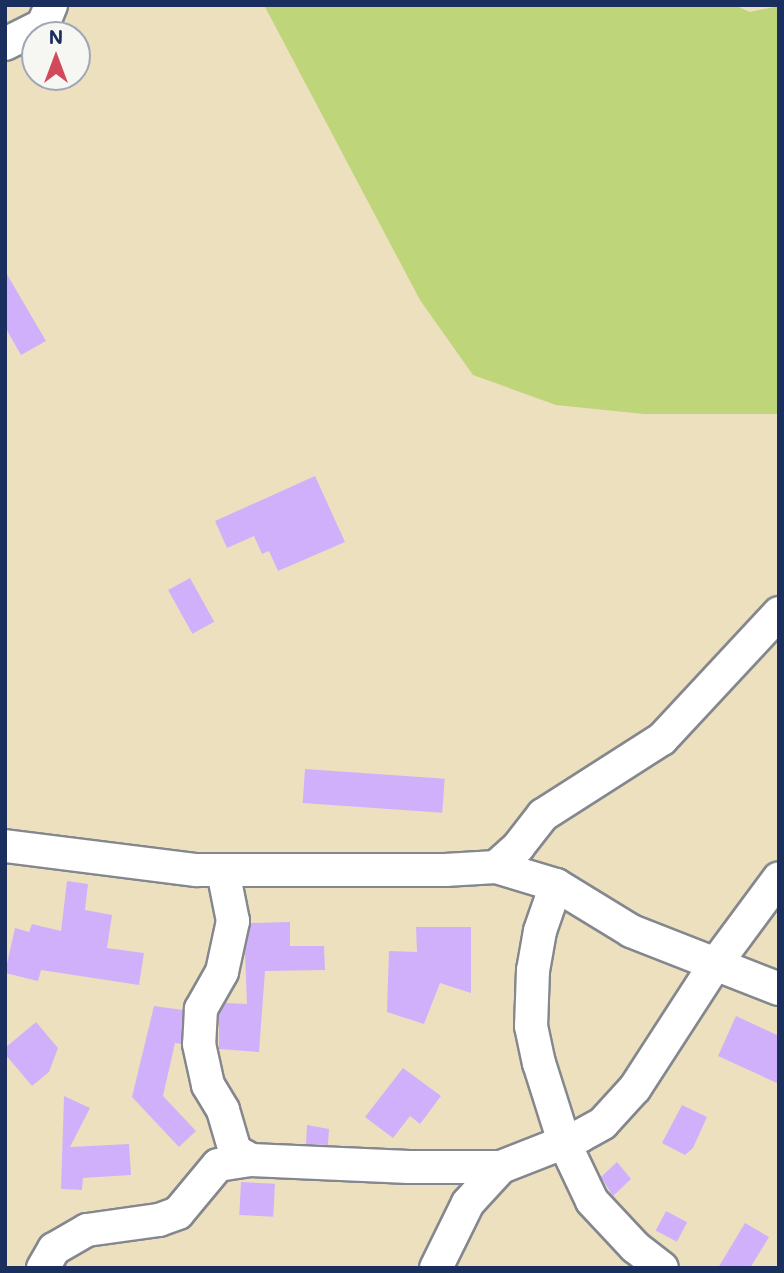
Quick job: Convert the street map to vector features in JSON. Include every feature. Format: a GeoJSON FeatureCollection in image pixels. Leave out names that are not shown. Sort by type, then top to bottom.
{"type":"FeatureCollection","features":[{"type":"Feature","properties":{"kind":"street"},"geometry":{"type":"LineString","coordinates":[[5,44],[43,24],[51,5]]}},
{"type":"Feature","properties":{"kind":"street"},"geometry":{"type":"LineString","coordinates":[[496,867],[518,847],[543,815],[662,739],[779,613]]}},
{"type":"Feature","properties":{"kind":"street"},"geometry":{"type":"LineString","coordinates":[[5,846],[196,870],[445,870],[496,867],[556,884],[631,931],[714,966],[779,989]]}},
{"type":"Feature","properties":{"kind":"street"},"geometry":{"type":"LineString","coordinates":[[223,871],[233,921],[222,972],[201,1009],[199,1044],[208,1085],[223,1110],[234,1151],[250,1160]]}},
{"type":"Feature","properties":{"kind":"street"},"geometry":{"type":"LineString","coordinates":[[556,884],[540,931],[530,1026],[565,1142],[592,1201],[635,1247],[662,1268]]}},
{"type":"Feature","properties":{"kind":"street"},"geometry":{"type":"LineString","coordinates":[[43,1268],[54,1249],[65,1240],[87,1230],[159,1220],[178,1213],[218,1165],[250,1160],[408,1167],[501,1167],[565,1142],[603,1123],[635,1088],[714,966],[776,887]]}},
{"type":"Feature","properties":{"kind":"street"},"geometry":{"type":"LineString","coordinates":[[436,1268],[468,1203],[501,1167]]}},
{"type":"Feature","properties":{"kind":"green space"},"geometry":{"type":"Polygon","coordinates":[[[264,5],[734,5],[750,12],[779,6],[779,414],[644,414],[556,405],[473,375],[420,300],[264,5]]]}},
{"type":"Feature","properties":{"kind":"building"},"geometry":{"type":"Polygon","coordinates":[[[5,271],[46,341],[21,355],[5,327],[5,271]]]}},
{"type":"Feature","properties":{"kind":"building"},"geometry":{"type":"Polygon","coordinates":[[[315,476],[345,542],[278,571],[269,551],[262,554],[254,536],[227,548],[215,521],[315,476]]]}},
{"type":"Feature","properties":{"kind":"building"},"geometry":{"type":"Polygon","coordinates":[[[190,578],[214,622],[192,634],[168,590],[190,578]]]}},
{"type":"Feature","properties":{"kind":"building"},"geometry":{"type":"Polygon","coordinates":[[[305,769],[445,779],[442,813],[303,803],[305,769]]]}},
{"type":"Feature","properties":{"kind":"building"},"geometry":{"type":"Polygon","coordinates":[[[67,881],[88,884],[85,910],[112,915],[107,948],[144,953],[139,985],[41,970],[38,981],[5,973],[15,928],[29,932],[32,924],[61,931],[67,881]]]}},
{"type":"Feature","properties":{"kind":"building"},"geometry":{"type":"Polygon","coordinates":[[[290,922],[290,946],[324,946],[325,970],[265,971],[259,1052],[219,1049],[219,1014],[226,1003],[247,1004],[245,953],[251,923],[290,922]]]}},
{"type":"Feature","properties":{"kind":"building"},"geometry":{"type":"Polygon","coordinates":[[[416,927],[471,927],[471,993],[440,983],[424,1024],[387,1012],[389,951],[417,952],[416,927]]]}},
{"type":"Feature","properties":{"kind":"building"},"geometry":{"type":"Polygon","coordinates":[[[154,1006],[183,1010],[181,1044],[175,1043],[163,1096],[196,1131],[179,1147],[132,1097],[154,1006]]]}},
{"type":"Feature","properties":{"kind":"building"},"geometry":{"type":"Polygon","coordinates":[[[736,1016],[779,1036],[779,1084],[718,1056],[736,1016]]]}},
{"type":"Feature","properties":{"kind":"building"},"geometry":{"type":"Polygon","coordinates":[[[36,1022],[58,1048],[49,1072],[32,1086],[5,1054],[5,1048],[36,1022]]]}},
{"type":"Feature","properties":{"kind":"building"},"geometry":{"type":"Polygon","coordinates":[[[403,1068],[441,1096],[420,1124],[410,1116],[393,1138],[365,1117],[403,1068]]]}},
{"type":"Feature","properties":{"kind":"building"},"geometry":{"type":"Polygon","coordinates":[[[64,1096],[90,1108],[70,1147],[129,1144],[131,1175],[83,1178],[82,1190],[61,1189],[64,1096]]]}},
{"type":"Feature","properties":{"kind":"building"},"geometry":{"type":"Polygon","coordinates":[[[682,1105],[707,1117],[693,1148],[685,1155],[662,1143],[682,1105]]]}},
{"type":"Feature","properties":{"kind":"building"},"geometry":{"type":"Polygon","coordinates":[[[307,1125],[329,1129],[328,1145],[306,1144],[307,1125]]]}},
{"type":"Feature","properties":{"kind":"building"},"geometry":{"type":"Polygon","coordinates":[[[617,1162],[631,1179],[613,1196],[601,1177],[617,1162]]]}},
{"type":"Feature","properties":{"kind":"building"},"geometry":{"type":"Polygon","coordinates":[[[241,1182],[275,1184],[273,1217],[239,1215],[241,1182]]]}},
{"type":"Feature","properties":{"kind":"building"},"geometry":{"type":"Polygon","coordinates":[[[666,1211],[687,1222],[677,1242],[656,1230],[666,1211]]]}},
{"type":"Feature","properties":{"kind":"building"},"geometry":{"type":"Polygon","coordinates":[[[745,1223],[769,1237],[750,1268],[718,1268],[745,1223]]]}}]}
